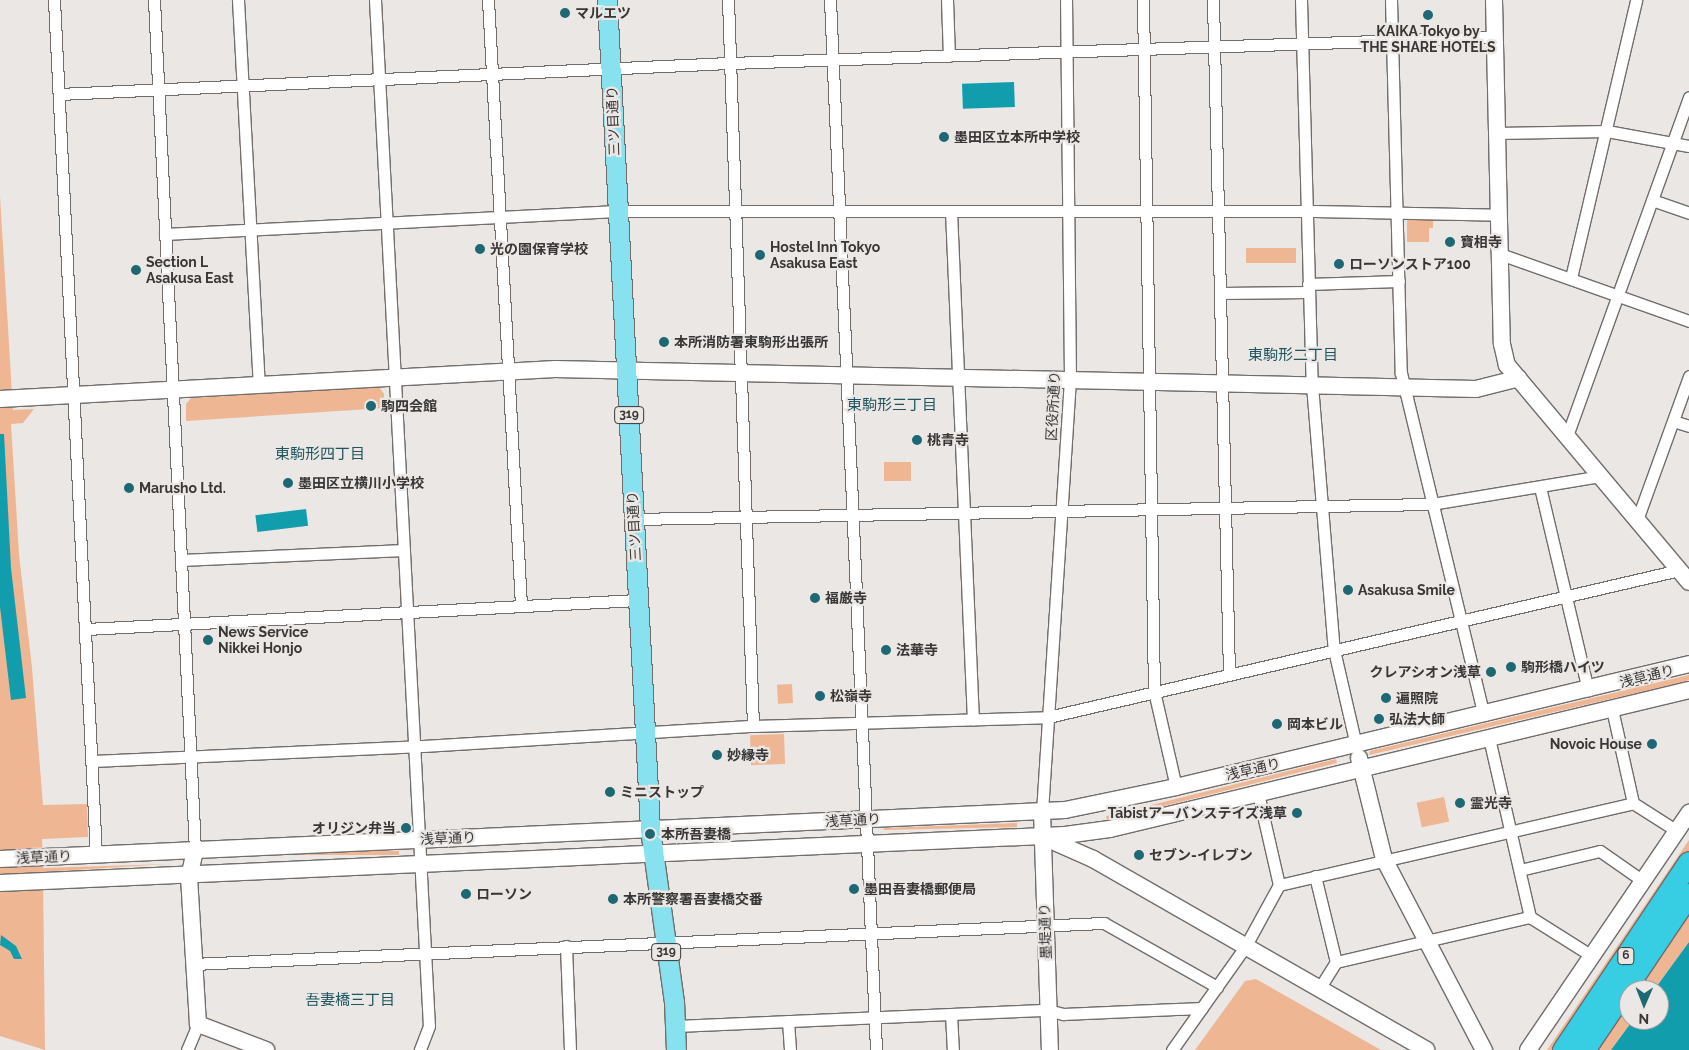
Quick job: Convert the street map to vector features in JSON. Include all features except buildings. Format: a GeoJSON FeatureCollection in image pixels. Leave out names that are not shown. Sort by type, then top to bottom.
{"type":"FeatureCollection","features":[{"type":"Feature","properties":{"kind":"highway","name":"6"},"geometry":{"type":"LineString","coordinates":[[1563,1050],[1689,862]]}},
{"type":"Feature","properties":{"kind":"highway","name":"6"},"geometry":{"type":"LineString","coordinates":[[1584,1050],[1689,894]]}},
{"type":"Feature","properties":{"kind":"main road","name":"三ツ目通り"},"geometry":{"type":"LineString","coordinates":[[607,0],[616,211],[627,369],[637,600],[650,830],[676,1026],[676,1050]]}},
{"type":"Feature","properties":{"kind":"main road"},"geometry":{"type":"LineString","coordinates":[[1494,0],[1502,344],[1507,365],[1684,576]]}},
{"type":"Feature","properties":{"kind":"main road"},"geometry":{"type":"LineString","coordinates":[[0,399],[508,369],[627,369],[1476,389],[1519,378]]}},
{"type":"Feature","properties":{"kind":"main road","name":"浅草通り"},"geometry":{"type":"LineString","coordinates":[[0,859],[1042,812],[1098,805],[1484,715],[1689,664]]}},
{"type":"Feature","properties":{"kind":"main road","name":"浅草通り"},"geometry":{"type":"LineString","coordinates":[[0,883],[190,877],[421,864],[1041,836],[1110,829],[1689,690]]}},
{"type":"Feature","properties":{"kind":"main road"},"geometry":{"type":"LineString","coordinates":[[1356,745],[1384,859],[1484,1050]]}},
{"type":"Feature","properties":{"kind":"main road","name":"墨堤通り"},"geometry":{"type":"LineString","coordinates":[[1042,812],[1041,836],[1050,1050]]}},
{"type":"Feature","properties":{"kind":"main road"},"geometry":{"type":"LineString","coordinates":[[1528,1050],[1689,813]]}},
{"type":"Feature","properties":{"kind":"main road","name":"浅草通り"},"geometry":{"type":"LineString","coordinates":[[1041,836],[1093,859],[1426,1050]]}},
{"type":"Feature","properties":{"kind":"main road"},"geometry":{"type":"LineString","coordinates":[[195,850],[190,877],[193,964],[198,1024],[266,1050]]}},
{"type":"Feature","properties":{"kind":"street"},"geometry":{"type":"LineString","coordinates":[[54,0],[93,761],[96,854]]}},
{"type":"Feature","properties":{"kind":"street"},"geometry":{"type":"LineString","coordinates":[[154,0],[195,850]]}},
{"type":"Feature","properties":{"kind":"street"},"geometry":{"type":"LineString","coordinates":[[238,0],[259,384]]}},
{"type":"Feature","properties":{"kind":"street"},"geometry":{"type":"LineString","coordinates":[[375,0],[426,953],[429,1026],[420,1050]]}},
{"type":"Feature","properties":{"kind":"street"},"geometry":{"type":"LineString","coordinates":[[488,0],[521,606]]}},
{"type":"Feature","properties":{"kind":"street"},"geometry":{"type":"LineString","coordinates":[[728,0],[753,726]]}},
{"type":"Feature","properties":{"kind":"street"},"geometry":{"type":"LineString","coordinates":[[830,0],[876,1050]]}},
{"type":"Feature","properties":{"kind":"street"},"geometry":{"type":"LineString","coordinates":[[947,0],[949,56]]}},
{"type":"Feature","properties":{"kind":"street","name":"区役所通り"},"geometry":{"type":"LineString","coordinates":[[1042,812],[1070,379],[1066,0]]}},
{"type":"Feature","properties":{"kind":"street"},"geometry":{"type":"LineString","coordinates":[[1143,0],[1154,692],[1176,787]]}},
{"type":"Feature","properties":{"kind":"street"},"geometry":{"type":"LineString","coordinates":[[1213,0],[1224,383],[1229,674]]}},
{"type":"Feature","properties":{"kind":"street"},"geometry":{"type":"LineString","coordinates":[[1301,0],[1312,385],[1334,650],[1356,745]]}},
{"type":"Feature","properties":{"kind":"street"},"geometry":{"type":"LineString","coordinates":[[1391,0],[1396,214],[1403,387],[1484,715]]}},
{"type":"Feature","properties":{"kind":"street"},"geometry":{"type":"LineString","coordinates":[[1571,278],[1607,131],[1636,0]]}},
{"type":"Feature","properties":{"kind":"street"},"geometry":{"type":"LineString","coordinates":[[59,94],[730,63],[1494,37]]}},
{"type":"Feature","properties":{"kind":"street"},"geometry":{"type":"LineString","coordinates":[[1567,436],[1689,96]]}},
{"type":"Feature","properties":{"kind":"street"},"geometry":{"type":"LineString","coordinates":[[1497,134],[1607,131],[1689,146]]}},
{"type":"Feature","properties":{"kind":"street"},"geometry":{"type":"LineString","coordinates":[[1652,200],[1689,213]]}},
{"type":"Feature","properties":{"kind":"street"},"geometry":{"type":"LineString","coordinates":[[165,234],[616,211],[1306,211],[1396,214],[1499,214]]}},
{"type":"Feature","properties":{"kind":"street"},"geometry":{"type":"LineString","coordinates":[[951,211],[972,720]]}},
{"type":"Feature","properties":{"kind":"street"},"geometry":{"type":"LineString","coordinates":[[1500,254],[1689,321]]}},
{"type":"Feature","properties":{"kind":"street"},"geometry":{"type":"LineString","coordinates":[[1221,293],[1399,281]]}},
{"type":"Feature","properties":{"kind":"street"},"geometry":{"type":"LineString","coordinates":[[1637,520],[1689,376]]}},
{"type":"Feature","properties":{"kind":"street"},"geometry":{"type":"LineString","coordinates":[[1673,421],[1689,426]]}},
{"type":"Feature","properties":{"kind":"street"},"geometry":{"type":"LineString","coordinates":[[634,519],[1432,504],[1601,476]]}},
{"type":"Feature","properties":{"kind":"street"},"geometry":{"type":"LineString","coordinates":[[1540,486],[1588,690]]}},
{"type":"Feature","properties":{"kind":"street"},"geometry":{"type":"LineString","coordinates":[[181,560],[404,550]]}},
{"type":"Feature","properties":{"kind":"street"},"geometry":{"type":"LineString","coordinates":[[93,761],[415,746],[753,726],[1048,717],[1565,596],[1684,576]]}},
{"type":"Feature","properties":{"kind":"street"},"geometry":{"type":"LineString","coordinates":[[86,629],[637,600]]}},
{"type":"Feature","properties":{"kind":"street"},"geometry":{"type":"LineString","coordinates":[[1612,709],[1632,802],[1677,831]]}},
{"type":"Feature","properties":{"kind":"street"},"geometry":{"type":"LineString","coordinates":[[1489,738],[1530,917]]}},
{"type":"Feature","properties":{"kind":"street"},"geometry":{"type":"LineString","coordinates":[[1172,1050],[1245,947],[1279,885],[1258,793]]}},
{"type":"Feature","properties":{"kind":"street"},"geometry":{"type":"LineString","coordinates":[[1279,885],[1632,802]]}},
{"type":"Feature","properties":{"kind":"street"},"geometry":{"type":"LineString","coordinates":[[1520,870],[1600,851],[1643,881]]}},
{"type":"Feature","properties":{"kind":"street"},"geometry":{"type":"LineString","coordinates":[[1315,876],[1336,962]]}},
{"type":"Feature","properties":{"kind":"street"},"geometry":{"type":"LineString","coordinates":[[1319,989],[1336,962],[1425,939],[1530,917],[1592,956]]}},
{"type":"Feature","properties":{"kind":"street"},"geometry":{"type":"LineString","coordinates":[[193,964],[566,946],[665,944],[1104,922],[1217,987]]}},
{"type":"Feature","properties":{"kind":"street"},"geometry":{"type":"LineString","coordinates":[[566,946],[570,1050]]}},
{"type":"Feature","properties":{"kind":"street"},"geometry":{"type":"LineString","coordinates":[[676,1026],[1048,1010],[1063,1014],[1202,1008]]}},
{"type":"Feature","properties":{"kind":"street"},"geometry":{"type":"LineString","coordinates":[[951,1014],[953,1050]]}},
{"type":"Feature","properties":{"kind":"street"},"geometry":{"type":"LineString","coordinates":[[788,1021],[790,1050]]}},
{"type":"Feature","properties":{"kind":"street"},"geometry":{"type":"LineString","coordinates":[[187,1050],[198,1024]]}},
{"type":"Feature","properties":{"kind":"shaded area"},"geometry":{"type":"Polygon","coordinates":[[[0,196],[13,410],[34,409],[23,423],[11,424],[19,554],[32,668],[43,805],[87,804],[88,837],[42,839],[43,868],[168,864],[43,872],[45,1050],[0,1036],[0,196]]]}},
{"type":"Feature","properties":{"kind":"shaded area"},"geometry":{"type":"Polygon","coordinates":[[[1407,220],[1433,220],[1433,228],[1429,228],[1429,242],[1407,242],[1407,220]]]}},
{"type":"Feature","properties":{"kind":"shaded area"},"geometry":{"type":"Polygon","coordinates":[[[1246,248],[1296,248],[1296,263],[1246,263],[1246,248]]]}},
{"type":"Feature","properties":{"kind":"shaded area"},"geometry":{"type":"Polygon","coordinates":[[[379,387],[384,394],[384,408],[186,421],[186,404],[191,398],[379,387]]]}},
{"type":"Feature","properties":{"kind":"shaded area"},"geometry":{"type":"Polygon","coordinates":[[[884,462],[911,462],[911,481],[884,481],[884,462]]]}},
{"type":"Feature","properties":{"kind":"shaded area"},"geometry":{"type":"Polygon","coordinates":[[[1689,675],[1689,680],[1679,683],[1369,755],[1370,751],[1689,675]]]}},
{"type":"Feature","properties":{"kind":"shaded area"},"geometry":{"type":"Polygon","coordinates":[[[792,684],[793,703],[778,704],[777,685],[792,684]]]}},
{"type":"Feature","properties":{"kind":"shaded area"},"geometry":{"type":"Polygon","coordinates":[[[784,734],[785,764],[751,765],[750,735],[784,734]]]}},
{"type":"Feature","properties":{"kind":"shaded area"},"geometry":{"type":"Polygon","coordinates":[[[1336,759],[1337,763],[1107,820],[1106,816],[1336,759]]]}},
{"type":"Feature","properties":{"kind":"shaded area"},"geometry":{"type":"Polygon","coordinates":[[[1444,797],[1449,821],[1422,827],[1417,803],[1444,797]]]}},
{"type":"Feature","properties":{"kind":"shaded area"},"geometry":{"type":"Polygon","coordinates":[[[1017,823],[1017,827],[883,830],[885,828],[1017,823]]]}},
{"type":"Feature","properties":{"kind":"shaded area"},"geometry":{"type":"Polygon","coordinates":[[[1689,840],[1689,942],[1661,980],[1619,980],[1619,1030],[1626,1030],[1611,1050],[1547,1050],[1689,840]]]}},
{"type":"Feature","properties":{"kind":"shaded area"},"geometry":{"type":"Polygon","coordinates":[[[214,851],[399,851],[399,855],[214,855],[214,851]]]}},
{"type":"Feature","properties":{"kind":"shaded area"},"geometry":{"type":"Polygon","coordinates":[[[1256,979],[1381,1050],[1195,1050],[1245,981],[1256,979]]]}},
{"type":"Feature","properties":{"kind":"water"},"geometry":{"type":"Polygon","coordinates":[[[1014,82],[1015,107],[963,109],[962,84],[1014,82]]]}},
{"type":"Feature","properties":{"kind":"water"},"geometry":{"type":"Polygon","coordinates":[[[0,434],[4,434],[11,568],[26,698],[11,700],[0,607],[0,434]]]}},
{"type":"Feature","properties":{"kind":"water"},"geometry":{"type":"Polygon","coordinates":[[[306,509],[308,526],[257,532],[255,515],[306,509]]]}},
{"type":"Feature","properties":{"kind":"water"},"geometry":{"type":"Polygon","coordinates":[[[1,935],[16,946],[22,959],[14,959],[10,951],[0,945],[1,935]]]}},
{"type":"Feature","properties":{"kind":"water"},"geometry":{"type":"Polygon","coordinates":[[[1689,942],[1689,1050],[1611,1050],[1626,1030],[1669,1030],[1669,980],[1661,980],[1689,942]]]}},
{"type":"Feature","properties":{"kind":"place","name":"マルエツ"},"geometry":{"type":"Point","coordinates":[565,13]}},
{"type":"Feature","properties":{"kind":"place","name":"KAIKA Tokyo by THE SHARE HOTELS"},"geometry":{"type":"Point","coordinates":[1428,15]}},
{"type":"Feature","properties":{"kind":"place","name":"墨田区立本所中学校"},"geometry":{"type":"Point","coordinates":[944,137]}},
{"type":"Feature","properties":{"kind":"place","name":"寶相寺"},"geometry":{"type":"Point","coordinates":[1450,242]}},
{"type":"Feature","properties":{"kind":"place","name":"光の園保育学校"},"geometry":{"type":"Point","coordinates":[480,249]}},
{"type":"Feature","properties":{"kind":"place","name":"Hostel Inn Tokyo Asakusa East"},"geometry":{"type":"Point","coordinates":[760,255]}},
{"type":"Feature","properties":{"kind":"place","name":"ローソンストア100"},"geometry":{"type":"Point","coordinates":[1339,264]}},
{"type":"Feature","properties":{"kind":"place","name":"Section L Asakusa East"},"geometry":{"type":"Point","coordinates":[136,270]}},
{"type":"Feature","properties":{"kind":"place","name":"本所消防署東駒形出張所"},"geometry":{"type":"Point","coordinates":[664,342]}},
{"type":"Feature","properties":{"kind":"place","name":"駒四会館"},"geometry":{"type":"Point","coordinates":[371,406]}},
{"type":"Feature","properties":{"kind":"place","name":"桃青寺"},"geometry":{"type":"Point","coordinates":[917,440]}},
{"type":"Feature","properties":{"kind":"place","name":"墨田区立横川小学校"},"geometry":{"type":"Point","coordinates":[288,483]}},
{"type":"Feature","properties":{"kind":"place","name":"Marusho Ltd."},"geometry":{"type":"Point","coordinates":[129,488]}},
{"type":"Feature","properties":{"kind":"place","name":"Asakusa Smile"},"geometry":{"type":"Point","coordinates":[1348,590]}},
{"type":"Feature","properties":{"kind":"place","name":"福厳寺"},"geometry":{"type":"Point","coordinates":[815,598]}},
{"type":"Feature","properties":{"kind":"place","name":"News Service Nikkei Honjo"},"geometry":{"type":"Point","coordinates":[208,640]}},
{"type":"Feature","properties":{"kind":"place","name":"法華寺"},"geometry":{"type":"Point","coordinates":[886,650]}},
{"type":"Feature","properties":{"kind":"place","name":"駒形橋ハイツ"},"geometry":{"type":"Point","coordinates":[1511,667]}},
{"type":"Feature","properties":{"kind":"place","name":"クレアシオン浅草"},"geometry":{"type":"Point","coordinates":[1491,672]}},
{"type":"Feature","properties":{"kind":"place","name":"松嶺寺"},"geometry":{"type":"Point","coordinates":[820,696]}},
{"type":"Feature","properties":{"kind":"place","name":"遍照院"},"geometry":{"type":"Point","coordinates":[1386,698]}},
{"type":"Feature","properties":{"kind":"place","name":"弘法大師"},"geometry":{"type":"Point","coordinates":[1379,719]}},
{"type":"Feature","properties":{"kind":"place","name":"岡本ビル"},"geometry":{"type":"Point","coordinates":[1277,724]}},
{"type":"Feature","properties":{"kind":"place","name":"Novoic House"},"geometry":{"type":"Point","coordinates":[1652,744]}},
{"type":"Feature","properties":{"kind":"place","name":"妙縁寺"},"geometry":{"type":"Point","coordinates":[717,755]}},
{"type":"Feature","properties":{"kind":"place","name":"ミニストップ"},"geometry":{"type":"Point","coordinates":[610,792]}},
{"type":"Feature","properties":{"kind":"place","name":"霊光寺"},"geometry":{"type":"Point","coordinates":[1460,803]}},
{"type":"Feature","properties":{"kind":"place","name":"Tabistアーバンステイズ浅草"},"geometry":{"type":"Point","coordinates":[1297,813]}},
{"type":"Feature","properties":{"kind":"place","name":"オリジン弁当"},"geometry":{"type":"Point","coordinates":[406,828]}},
{"type":"Feature","properties":{"kind":"place","name":"本所吾妻橋"},"geometry":{"type":"Point","coordinates":[650,834]}},
{"type":"Feature","properties":{"kind":"place","name":"セブン-イレブン"},"geometry":{"type":"Point","coordinates":[1139,855]}},
{"type":"Feature","properties":{"kind":"place","name":"墨田吾妻橋郵便局"},"geometry":{"type":"Point","coordinates":[854,889]}},
{"type":"Feature","properties":{"kind":"place","name":"ローソン"},"geometry":{"type":"Point","coordinates":[466,894]}},
{"type":"Feature","properties":{"kind":"place","name":"本所警察署吾妻橋交番"},"geometry":{"type":"Point","coordinates":[613,899]}},
{"type":"Feature","properties":{"kind":"district","name":"東駒形二丁目"},"geometry":{"type":"Point","coordinates":[1293,356]}},
{"type":"Feature","properties":{"kind":"district","name":"東駒形三丁目"},"geometry":{"type":"Point","coordinates":[892,406]}},
{"type":"Feature","properties":{"kind":"district","name":"東駒形四丁目"},"geometry":{"type":"Point","coordinates":[320,455]}},
{"type":"Feature","properties":{"kind":"district","name":"吾妻橋三丁目"},"geometry":{"type":"Point","coordinates":[350,1001]}}]}
